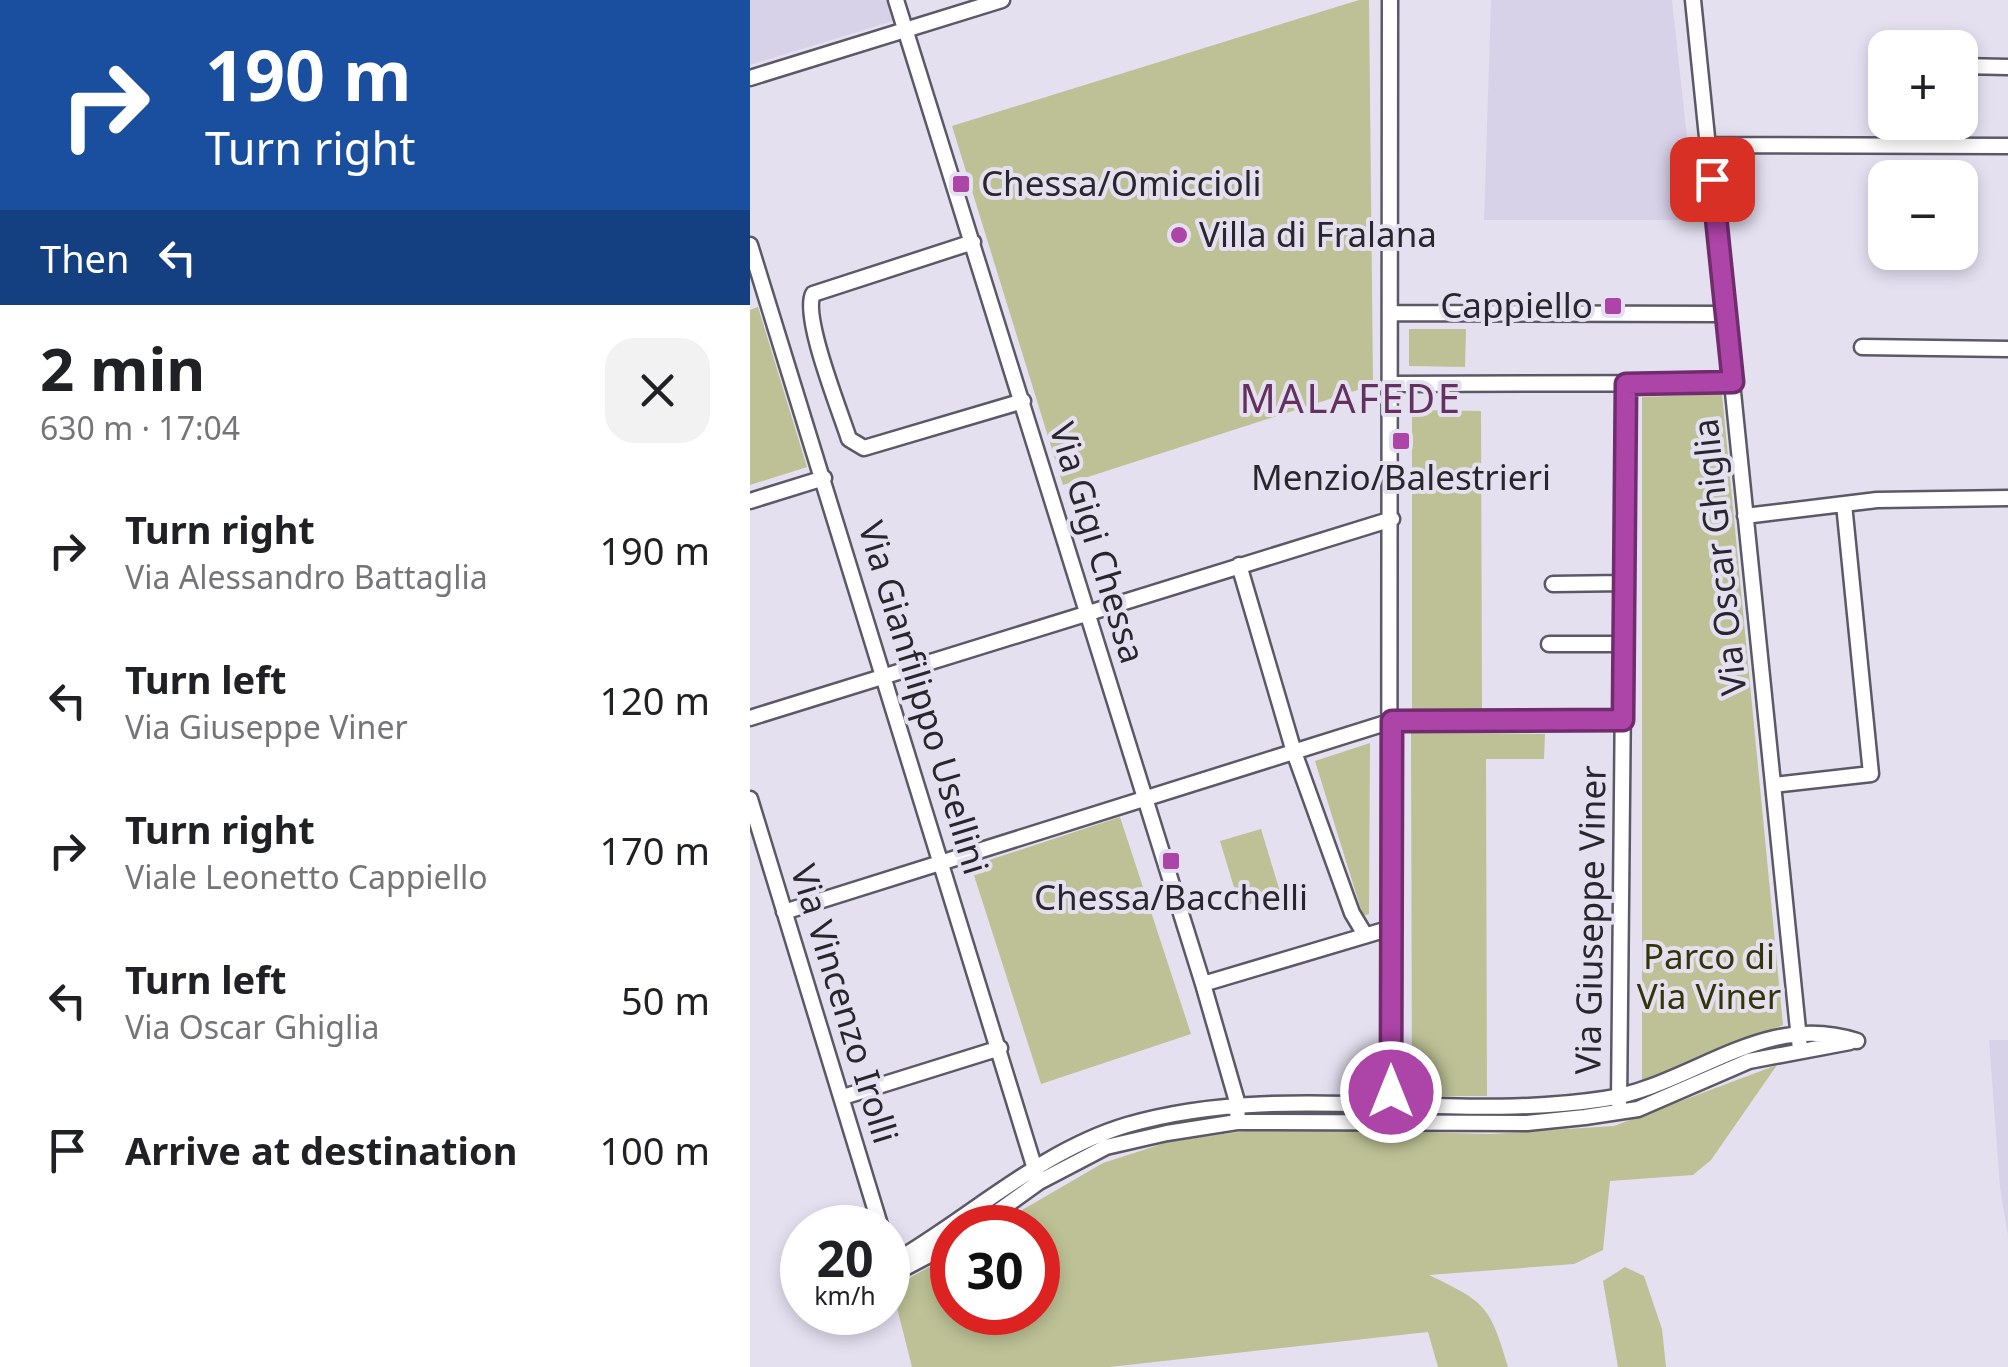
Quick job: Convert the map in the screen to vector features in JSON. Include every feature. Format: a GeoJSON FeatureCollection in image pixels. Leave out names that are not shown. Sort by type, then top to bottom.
{"type":"FeatureCollection","features":[{"type":"Feature","properties":{"kind":"street","name":"Via Gigi Chessa"},"geometry":{"type":"LineString","coordinates":[[896,0],[1203,984],[1238,1104],[1237,1122]]}},
{"type":"Feature","properties":{"kind":"street"},"geometry":{"type":"LineString","coordinates":[[750,78],[1002,0]]}},
{"type":"Feature","properties":{"kind":"street"},"geometry":{"type":"LineString","coordinates":[[1390,0],[1390,1113]]}},
{"type":"Feature","properties":{"kind":"street","name":"Via Oscar Ghiglia"},"geometry":{"type":"LineString","coordinates":[[1694,0],[1800,1049]]}},
{"type":"Feature","properties":{"kind":"street"},"geometry":{"type":"LineString","coordinates":[[1978,66],[2008,67]]}},
{"type":"Feature","properties":{"kind":"street"},"geometry":{"type":"LineString","coordinates":[[1708,145],[2008,146]]}},
{"type":"Feature","properties":{"kind":"street"},"geometry":{"type":"LineString","coordinates":[[973,242],[813,294],[809,309],[828,374],[850,439],[864,448],[1022,401]]}},
{"type":"Feature","properties":{"kind":"street","name":"Via Gianfilippo Usellini"},"geometry":{"type":"LineString","coordinates":[[750,245],[757,292],[824,478],[1037,1176]]}},
{"type":"Feature","properties":{"kind":"street"},"geometry":{"type":"LineString","coordinates":[[1391,313],[1727,314]]}},
{"type":"Feature","properties":{"kind":"street"},"geometry":{"type":"LineString","coordinates":[[1862,347],[2008,348]]}},
{"type":"Feature","properties":{"kind":"street"},"geometry":{"type":"LineString","coordinates":[[1392,384],[1733,382]]}},
{"type":"Feature","properties":{"kind":"street","name":"Via Giuseppe Viner"},"geometry":{"type":"LineString","coordinates":[[1619,1104],[1626,384]]}},
{"type":"Feature","properties":{"kind":"street"},"geometry":{"type":"LineString","coordinates":[[750,501],[824,478]]}},
{"type":"Feature","properties":{"kind":"street"},"geometry":{"type":"LineString","coordinates":[[1745,516],[1877,500],[2008,498]]}},
{"type":"Feature","properties":{"kind":"street"},"geometry":{"type":"LineString","coordinates":[[1774,786],[1871,774],[1844,504]]}},
{"type":"Feature","properties":{"kind":"street"},"geometry":{"type":"LineString","coordinates":[[750,718],[1392,519]]}},
{"type":"Feature","properties":{"kind":"street"},"geometry":{"type":"LineString","coordinates":[[1239,566],[1294,752],[1352,913],[1364,933]]}},
{"type":"Feature","properties":{"kind":"street"},"geometry":{"type":"LineString","coordinates":[[1553,584],[1624,583]]}},
{"type":"Feature","properties":{"kind":"street"},"geometry":{"type":"LineString","coordinates":[[1549,644],[1624,644]]}},
{"type":"Feature","properties":{"kind":"street"},"geometry":{"type":"LineString","coordinates":[[784,912],[1392,721],[1623,720]]}},
{"type":"Feature","properties":{"kind":"street","name":"Via Vincenzo Irolli"},"geometry":{"type":"LineString","coordinates":[[750,799],[874,1205]]}},
{"type":"Feature","properties":{"kind":"street"},"geometry":{"type":"LineString","coordinates":[[1203,984],[1391,928]]}},
{"type":"Feature","properties":{"kind":"street"},"geometry":{"type":"LineString","coordinates":[[910,1245],[1037,1176],[1106,1147],[1237,1122],[1522,1106],[1619,1104],[1638,1109],[1722,1069],[1800,1049],[1857,1041],[1833,1033],[1798,1033],[1742,1046],[1619,1104]]}},
{"type":"Feature","properties":{"kind":"street"},"geometry":{"type":"LineString","coordinates":[[843,1097],[1000,1048]]}},
{"type":"Feature","properties":{"kind":"street"},"geometry":{"type":"LineString","coordinates":[[1002,1205],[1075,1146],[1127,1126],[1238,1104],[1390,1113]]}},
{"type":"Feature","properties":{"kind":"shaded area"},"geometry":{"type":"Polygon","coordinates":[[[750,0],[887,0],[893,21],[750,65],[750,0]]]}},
{"type":"Feature","properties":{"kind":"shaded area"},"geometry":{"type":"Polygon","coordinates":[[[1491,0],[1672,0],[1696,220],[1484,220],[1491,0]]]}},
{"type":"Feature","properties":{"kind":"shaded area"},"geometry":{"type":"Polygon","coordinates":[[[1989,1040],[2008,1040],[2008,1236],[2000,1188],[1989,1040]]]}},
{"type":"Feature","properties":{"kind":"green space"},"geometry":{"type":"Polygon","coordinates":[[[1369,0],[1373,385],[1063,485],[952,126],[1369,0]]]}},
{"type":"Feature","properties":{"kind":"green space"},"geometry":{"type":"Polygon","coordinates":[[[758,307],[807,467],[750,485],[750,310],[758,307]]]}},
{"type":"Feature","properties":{"kind":"green space"},"geometry":{"type":"Polygon","coordinates":[[[1409,329],[1466,329],[1465,367],[1409,366],[1409,329]]]}},
{"type":"Feature","properties":{"kind":"green space","name":"Parco di Via Viner"},"geometry":{"type":"Polygon","coordinates":[[[1722,394],[1783,1025],[1642,1081],[1642,397],[1722,394]]]}},
{"type":"Feature","properties":{"kind":"green space"},"geometry":{"type":"Polygon","coordinates":[[[1412,410],[1481,411],[1482,709],[1412,709],[1412,410]]]}},
{"type":"Feature","properties":{"kind":"green space"},"geometry":{"type":"Polygon","coordinates":[[[1411,733],[1545,734],[1544,759],[1486,759],[1487,1096],[1412,1096],[1411,733]]]}},
{"type":"Feature","properties":{"kind":"green space"},"geometry":{"type":"Polygon","coordinates":[[[1370,743],[1369,914],[1363,916],[1315,761],[1370,743]]]}},
{"type":"Feature","properties":{"kind":"green space"},"geometry":{"type":"Polygon","coordinates":[[[1120,817],[1191,1034],[1041,1084],[971,866],[1120,817]]]}},
{"type":"Feature","properties":{"kind":"green space"},"geometry":{"type":"Polygon","coordinates":[[[1261,829],[1281,895],[1240,907],[1220,841],[1261,829]]]}},
{"type":"Feature","properties":{"kind":"green space"},"geometry":{"type":"Polygon","coordinates":[[[1777,1065],[1711,1160],[1693,1175],[1610,1181],[1603,1250],[1574,1264],[1429,1275],[1483,1308],[1496,1330],[1508,1367],[1438,1367],[1428,1332],[1109,1367],[912,1367],[904,1335],[910,1335],[910,1278],[930,1266],[930,1335],[1060,1335],[1060,1205],[1031,1205],[1103,1163],[1168,1142],[1266,1128],[1490,1134],[1614,1126],[1777,1065]]]}},
{"type":"Feature","properties":{"kind":"green space"},"geometry":{"type":"Polygon","coordinates":[[[1625,1267],[1644,1276],[1662,1329],[1666,1367],[1618,1367],[1603,1281],[1625,1267]]]}},
{"type":"Feature","properties":{"kind":"place","name":"Chessa/Omiccioli"},"geometry":{"type":"Point","coordinates":[961,184]}},
{"type":"Feature","properties":{"kind":"place","name":"Villa di Fralana"},"geometry":{"type":"Point","coordinates":[1179,235]}},
{"type":"Feature","properties":{"kind":"place","name":"Cappiello"},"geometry":{"type":"Point","coordinates":[1613,306]}},
{"type":"Feature","properties":{"kind":"place","name":"Menzio/Balestrieri"},"geometry":{"type":"Point","coordinates":[1401,441]}},
{"type":"Feature","properties":{"kind":"place","name":"Chessa/Bacchelli"},"geometry":{"type":"Point","coordinates":[1171,861]}},
{"type":"Feature","properties":{"kind":"district","name":"MALAFEDE"},"geometry":{"type":"Point","coordinates":[1351,399]}},
{"type":"Feature","properties":{"kind":"route"},"geometry":{"type":"LineString","coordinates":[[1391,1092],[1392,721],[1623,720],[1626,384],[1733,382],[1712,179]]}}]}
